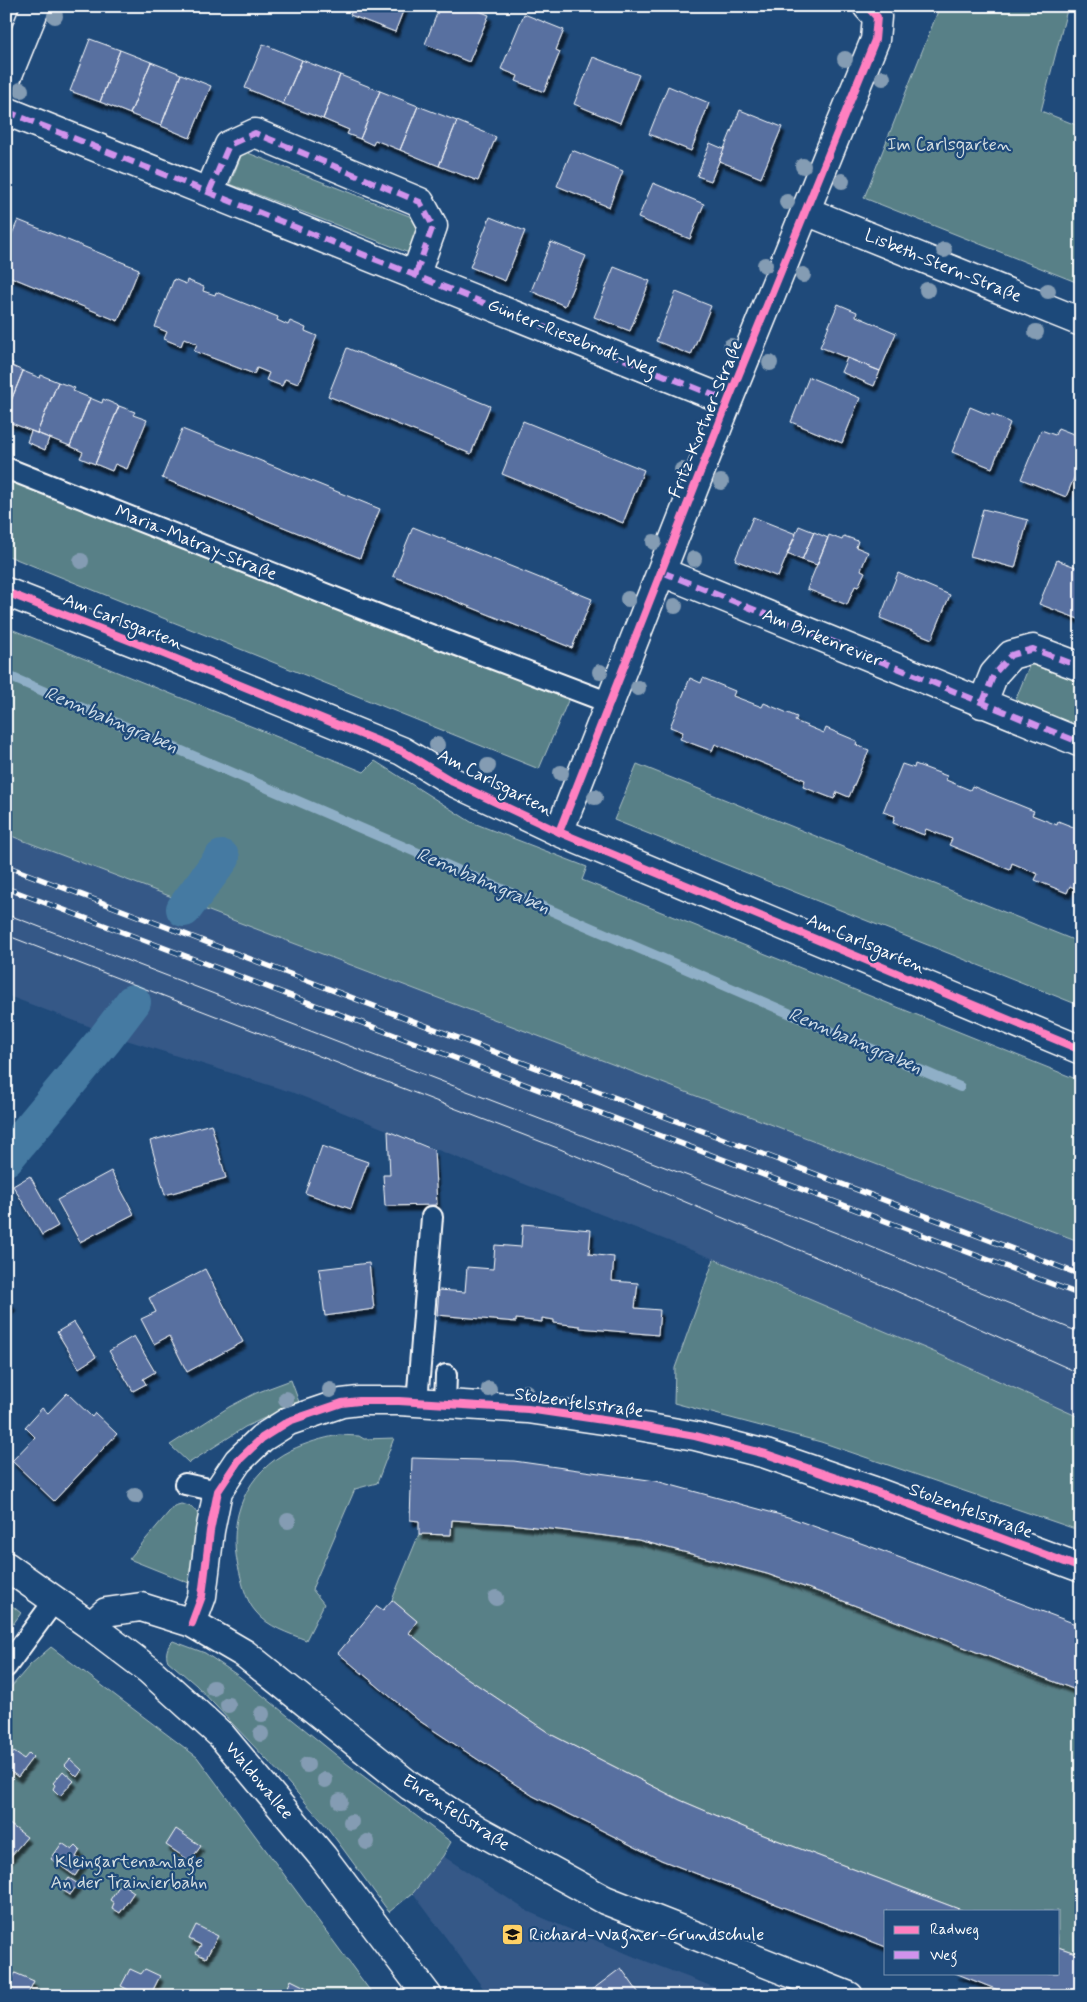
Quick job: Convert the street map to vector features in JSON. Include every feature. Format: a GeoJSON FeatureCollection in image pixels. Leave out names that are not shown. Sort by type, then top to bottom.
{"type":"FeatureCollection","features":[{"type":"Feature","properties":{"kind":"street"},"geometry":{"type":"LineString","coordinates":[[6,80],[36,6]]}},
{"type":"Feature","properties":{"kind":"street","name":"Fritz-Kortner-Straße"},"geometry":{"type":"LineString","coordinates":[[559,832],[728,401],[875,40],[872,12]]}},
{"type":"Feature","properties":{"kind":"street","name":"Günter-Riesebrodt-Weg"},"geometry":{"type":"LineString","coordinates":[[6,111],[728,401]]}},
{"type":"Feature","properties":{"kind":"street"},"geometry":{"type":"LineString","coordinates":[[209,192],[229,145],[254,133],[420,202],[433,226],[416,276]]}},
{"type":"Feature","properties":{"kind":"street","name":"Lisbeth-Stern-Straße"},"geometry":{"type":"LineString","coordinates":[[806,211],[1081,322]]}},
{"type":"Feature","properties":{"kind":"street","name":"Am Birkenrevier"},"geometry":{"type":"LineString","coordinates":[[662,572],[1081,743]]}},
{"type":"Feature","properties":{"kind":"street","name":"Am Carlsgarten"},"geometry":{"type":"LineString","coordinates":[[6,592],[402,751],[453,782],[559,832],[1081,1050]]}},
{"type":"Feature","properties":{"kind":"street"},"geometry":{"type":"LineString","coordinates":[[982,704],[994,674],[1011,655],[1033,649],[1081,667]]}},
{"type":"Feature","properties":{"kind":"street","name":"Stolzenfelsstraße"},"geometry":{"type":"LineString","coordinates":[[192,1622],[202,1596],[210,1532],[218,1491],[238,1461],[262,1438],[289,1420],[342,1403],[359,1401],[417,1402],[528,1409],[695,1436],[766,1454],[883,1494],[1081,1568]]}},
{"type":"Feature","properties":{"kind":"street","name":"Waldowallee"},"geometry":{"type":"LineString","coordinates":[[6,1566],[149,1670],[221,1735],[323,1857],[428,1996]]}},
{"type":"Feature","properties":{"kind":"street","name":"Ehrenfelsstraße"},"geometry":{"type":"LineString","coordinates":[[91,1626],[106,1612],[140,1608],[192,1622],[245,1654],[410,1786],[478,1830],[605,1900],[849,1996]]}},
{"type":"Feature","properties":{"kind":"lane","name":"Maria-Matray-Straße"},"geometry":{"type":"LineString","coordinates":[[6,468],[386,618],[610,703]]}},
{"type":"Feature","properties":{"kind":"lane"},"geometry":{"type":"LineString","coordinates":[[417,1402],[432,1216]]}},
{"type":"Feature","properties":{"kind":"lane"},"geometry":{"type":"LineString","coordinates":[[445,1404],[446,1375]]}},
{"type":"Feature","properties":{"kind":"lane"},"geometry":{"type":"LineString","coordinates":[[185,1484],[218,1491]]}},
{"type":"Feature","properties":{"kind":"lane"},"geometry":{"type":"LineString","coordinates":[[6,1667],[55,1600]]}},
{"type":"Feature","properties":{"kind":"shaded area"},"geometry":{"type":"Polygon","coordinates":[[[6,834],[1081,1242],[1081,1418],[934,1352],[714,1259],[291,1092],[120,1038],[6,995],[6,834]]]}},
{"type":"Feature","properties":{"kind":"shaded area","name":"Richard-Wagner-Grundschule"},"geometry":{"type":"Polygon","coordinates":[[[443,1856],[529,1912],[635,1957],[737,1996],[489,1996],[413,1893],[443,1856]]]}},
{"type":"Feature","properties":{"kind":"green space","name":"Im Carlsgarten"},"geometry":{"type":"Polygon","coordinates":[[[940,6],[1068,6],[1041,111],[1081,127],[1081,284],[864,198],[940,6]]]}},
{"type":"Feature","properties":{"kind":"green space"},"geometry":{"type":"Polygon","coordinates":[[[243,151],[422,221],[409,253],[230,184],[243,151]]]}},
{"type":"Feature","properties":{"kind":"green space"},"geometry":{"type":"Polygon","coordinates":[[[6,471],[570,696],[539,769],[6,555],[6,471]]]}},
{"type":"Feature","properties":{"kind":"green space"},"geometry":{"type":"Polygon","coordinates":[[[6,627],[364,772],[375,761],[471,822],[587,867],[582,880],[1081,1081],[1081,1242],[6,834],[6,627]]]}},
{"type":"Feature","properties":{"kind":"green space"},"geometry":{"type":"Polygon","coordinates":[[[1032,659],[1081,679],[1081,727],[1015,701],[1032,659]]]}},
{"type":"Feature","properties":{"kind":"green space"},"geometry":{"type":"Polygon","coordinates":[[[637,764],[1081,943],[1081,1006],[614,820],[637,764]]]}},
{"type":"Feature","properties":{"kind":"green space"},"geometry":{"type":"Polygon","coordinates":[[[101,1031],[120,1038],[6,1172],[6,1141],[101,1031]]]}},
{"type":"Feature","properties":{"kind":"green space"},"geometry":{"type":"Polygon","coordinates":[[[714,1259],[934,1352],[1081,1418],[1081,1531],[821,1442],[674,1403],[675,1368],[714,1259]]]}},
{"type":"Feature","properties":{"kind":"green space"},"geometry":{"type":"Polygon","coordinates":[[[291,1380],[299,1402],[245,1427],[189,1463],[170,1445],[229,1407],[256,1393],[291,1380]]]}},
{"type":"Feature","properties":{"kind":"green space"},"geometry":{"type":"Polygon","coordinates":[[[339,1435],[359,1436],[364,1439],[394,1438],[377,1483],[355,1489],[312,1589],[324,1604],[306,1640],[272,1626],[252,1607],[244,1590],[238,1566],[235,1531],[243,1498],[262,1471],[275,1459],[303,1445],[339,1435]]]}},
{"type":"Feature","properties":{"kind":"green space"},"geometry":{"type":"Polygon","coordinates":[[[181,1504],[189,1506],[194,1510],[201,1523],[194,1585],[129,1559],[174,1506],[181,1504]]]}},
{"type":"Feature","properties":{"kind":"green space"},"geometry":{"type":"Polygon","coordinates":[[[452,1520],[511,1524],[638,1540],[767,1574],[830,1596],[1081,1692],[1081,1955],[1060,1948],[1060,1910],[961,1910],[753,1831],[680,1800],[552,1735],[458,1672],[409,1633],[417,1621],[392,1600],[419,1534],[451,1535],[452,1520]]]}},
{"type":"Feature","properties":{"kind":"green space"},"geometry":{"type":"Polygon","coordinates":[[[6,1601],[21,1613],[6,1634],[6,1601]]]}},
{"type":"Feature","properties":{"kind":"green space"},"geometry":{"type":"Polygon","coordinates":[[[173,1641],[205,1653],[240,1677],[346,1763],[451,1842],[443,1856],[413,1893],[389,1912],[327,1827],[284,1778],[196,1685],[168,1661],[167,1650],[173,1641]]]}},
{"type":"Feature","properties":{"kind":"green space","name":"Kleingartenanlage An der Trainierbahn"},"geometry":{"type":"Polygon","coordinates":[[[51,1647],[197,1757],[374,1996],[6,1996],[6,1693],[30,1665],[51,1647]]]}},
{"type":"Feature","properties":{"kind":"building"},"geometry":{"type":"Polygon","coordinates":[[[354,6],[405,6],[395,32],[350,15],[354,6]]]}},
{"type":"Feature","properties":{"kind":"building"},"geometry":{"type":"Polygon","coordinates":[[[440,6],[467,6],[489,15],[469,62],[425,44],[440,6]]]}},
{"type":"Feature","properties":{"kind":"building"},"geometry":{"type":"Polygon","coordinates":[[[524,14],[564,30],[556,50],[560,52],[544,92],[516,81],[518,76],[501,69],[524,14]]]}},
{"type":"Feature","properties":{"kind":"building"},"geometry":{"type":"Polygon","coordinates":[[[90,39],[120,50],[100,102],[70,91],[90,39]]]}},
{"type":"Feature","properties":{"kind":"building"},"geometry":{"type":"Polygon","coordinates":[[[263,44],[302,60],[283,104],[245,88],[263,44]]]}},
{"type":"Feature","properties":{"kind":"building"},"geometry":{"type":"Polygon","coordinates":[[[120,50],[151,62],[130,114],[100,102],[120,50]]]}},
{"type":"Feature","properties":{"kind":"building"},"geometry":{"type":"Polygon","coordinates":[[[593,57],[639,75],[620,123],[574,104],[593,57]]]}},
{"type":"Feature","properties":{"kind":"building"},"geometry":{"type":"Polygon","coordinates":[[[302,60],[340,75],[323,119],[283,104],[302,60]]]}},
{"type":"Feature","properties":{"kind":"building"},"geometry":{"type":"Polygon","coordinates":[[[151,62],[181,74],[161,126],[130,114],[151,62]]]}},
{"type":"Feature","properties":{"kind":"building"},"geometry":{"type":"Polygon","coordinates":[[[181,74],[211,86],[190,138],[161,126],[181,74]]]}},
{"type":"Feature","properties":{"kind":"building"},"geometry":{"type":"Polygon","coordinates":[[[340,75],[380,91],[360,139],[347,134],[349,130],[323,119],[340,75]]]}},
{"type":"Feature","properties":{"kind":"building"},"geometry":{"type":"Polygon","coordinates":[[[668,86],[709,103],[691,151],[649,134],[668,86]]]}},
{"type":"Feature","properties":{"kind":"building"},"geometry":{"type":"Polygon","coordinates":[[[380,91],[418,106],[400,150],[375,140],[373,145],[360,139],[380,91]]]}},
{"type":"Feature","properties":{"kind":"building"},"geometry":{"type":"Polygon","coordinates":[[[418,106],[457,121],[439,166],[400,150],[418,106]]]}},
{"type":"Feature","properties":{"kind":"building"},"geometry":{"type":"Polygon","coordinates":[[[740,110],[782,127],[761,178],[719,161],[740,110]]]}},
{"type":"Feature","properties":{"kind":"building"},"geometry":{"type":"Polygon","coordinates":[[[457,121],[496,137],[478,181],[439,166],[457,121]]]}},
{"type":"Feature","properties":{"kind":"building"},"geometry":{"type":"Polygon","coordinates":[[[710,143],[724,149],[711,181],[697,176],[710,143]]]}},
{"type":"Feature","properties":{"kind":"building"},"geometry":{"type":"Polygon","coordinates":[[[572,150],[623,171],[609,207],[557,186],[572,150]]]}},
{"type":"Feature","properties":{"kind":"building"},"geometry":{"type":"Polygon","coordinates":[[[653,183],[704,204],[690,239],[638,218],[653,183]]]}},
{"type":"Feature","properties":{"kind":"building"},"geometry":{"type":"Polygon","coordinates":[[[490,217],[525,231],[505,281],[470,267],[490,217]]]}},
{"type":"Feature","properties":{"kind":"building"},"geometry":{"type":"Polygon","coordinates":[[[18,220],[139,269],[118,321],[6,275],[6,248],[18,220]]]}},
{"type":"Feature","properties":{"kind":"building"},"geometry":{"type":"Polygon","coordinates":[[[551,242],[586,256],[565,306],[531,291],[551,242]]]}},
{"type":"Feature","properties":{"kind":"building"},"geometry":{"type":"Polygon","coordinates":[[[614,267],[650,281],[630,331],[594,317],[614,267]]]}},
{"type":"Feature","properties":{"kind":"building"},"geometry":{"type":"Polygon","coordinates":[[[174,279],[186,284],[187,280],[204,287],[203,291],[215,295],[216,292],[278,317],[277,320],[288,325],[290,321],[306,328],[305,331],[317,336],[298,384],[285,379],[282,386],[266,380],[269,373],[257,368],[254,374],[194,351],[197,344],[184,338],[181,346],[164,339],[167,332],[155,327],[174,279]]]}},
{"type":"Feature","properties":{"kind":"building"},"geometry":{"type":"Polygon","coordinates":[[[676,292],[711,306],[691,355],[656,341],[676,292]]]}},
{"type":"Feature","properties":{"kind":"building"},"geometry":{"type":"Polygon","coordinates":[[[838,304],[857,312],[856,316],[896,333],[880,371],[820,347],[838,304]]]}},
{"type":"Feature","properties":{"kind":"building"},"geometry":{"type":"Polygon","coordinates":[[[347,348],[490,406],[471,454],[328,396],[347,348]]]}},
{"type":"Feature","properties":{"kind":"building"},"geometry":{"type":"Polygon","coordinates":[[[847,358],[880,371],[874,386],[841,372],[847,358]]]}},
{"type":"Feature","properties":{"kind":"building"},"geometry":{"type":"Polygon","coordinates":[[[6,361],[13,363],[12,366],[23,371],[6,413],[6,361]]]}},
{"type":"Feature","properties":{"kind":"building"},"geometry":{"type":"Polygon","coordinates":[[[23,371],[40,378],[41,375],[58,382],[37,433],[6,421],[6,413],[23,371]]]}},
{"type":"Feature","properties":{"kind":"building"},"geometry":{"type":"Polygon","coordinates":[[[809,377],[860,398],[842,443],[791,422],[809,377]]]}},
{"type":"Feature","properties":{"kind":"building"},"geometry":{"type":"Polygon","coordinates":[[[58,382],[75,388],[73,391],[90,398],[70,446],[37,433],[58,382]]]}},
{"type":"Feature","properties":{"kind":"building"},"geometry":{"type":"Polygon","coordinates":[[[90,398],[102,403],[103,399],[119,406],[95,464],[80,458],[83,452],[70,446],[90,398]]]}},
{"type":"Feature","properties":{"kind":"building"},"geometry":{"type":"Polygon","coordinates":[[[119,406],[135,412],[133,415],[147,420],[127,469],[115,464],[112,471],[95,464],[119,406]]]}},
{"type":"Feature","properties":{"kind":"building"},"geometry":{"type":"Polygon","coordinates":[[[970,407],[989,415],[992,414],[1010,423],[992,468],[952,452],[970,407]]]}},
{"type":"Feature","properties":{"kind":"building"},"geometry":{"type":"Polygon","coordinates":[[[523,421],[644,470],[623,523],[502,474],[523,421]]]}},
{"type":"Feature","properties":{"kind":"building"},"geometry":{"type":"Polygon","coordinates":[[[1058,428],[1081,437],[1081,461],[1066,497],[1021,479],[1041,430],[1055,435],[1058,428]]]}},
{"type":"Feature","properties":{"kind":"building"},"geometry":{"type":"Polygon","coordinates":[[[182,429],[380,509],[360,558],[162,478],[182,429]]]}},
{"type":"Feature","properties":{"kind":"building"},"geometry":{"type":"Polygon","coordinates":[[[31,431],[49,438],[45,450],[27,442],[31,431]]]}},
{"type":"Feature","properties":{"kind":"building"},"geometry":{"type":"Polygon","coordinates":[[[983,509],[1028,520],[1015,568],[970,556],[983,509]]]}},
{"type":"Feature","properties":{"kind":"building"},"geometry":{"type":"Polygon","coordinates":[[[753,517],[796,534],[778,577],[735,560],[753,517]]]}},
{"type":"Feature","properties":{"kind":"building"},"geometry":{"type":"Polygon","coordinates":[[[799,526],[814,532],[802,560],[787,554],[799,526]]]}},
{"type":"Feature","properties":{"kind":"building"},"geometry":{"type":"Polygon","coordinates":[[[413,527],[592,599],[572,648],[393,576],[413,527]]]}},
{"type":"Feature","properties":{"kind":"building"},"geometry":{"type":"Polygon","coordinates":[[[814,532],[828,538],[817,565],[802,560],[814,532]]]}},
{"type":"Feature","properties":{"kind":"building"},"geometry":{"type":"Polygon","coordinates":[[[829,535],[842,540],[844,536],[858,541],[856,547],[868,552],[861,570],[865,572],[858,587],[855,586],[847,605],[807,589],[829,535]]]}},
{"type":"Feature","properties":{"kind":"building"},"geometry":{"type":"Polygon","coordinates":[[[1057,560],[1081,569],[1081,620],[1039,604],[1057,560]]]}},
{"type":"Feature","properties":{"kind":"building"},"geometry":{"type":"Polygon","coordinates":[[[898,573],[950,595],[932,639],[880,618],[898,573]]]}},
{"type":"Feature","properties":{"kind":"building"},"geometry":{"type":"Polygon","coordinates":[[[690,678],[701,683],[703,678],[735,691],[733,696],[762,707],[764,703],[797,717],[795,721],[824,733],[826,728],[857,741],[856,745],[869,750],[849,797],[837,792],[834,799],[803,787],[805,780],[715,744],[712,751],[680,739],[683,732],[670,727],[690,678]]]}},
{"type":"Feature","properties":{"kind":"building"},"geometry":{"type":"Polygon","coordinates":[[[902,764],[914,768],[915,764],[947,776],[946,780],[970,790],[972,786],[1034,811],[1032,815],[1057,825],[1058,821],[1081,830],[1081,891],[1070,886],[1067,893],[1035,880],[1038,874],[1012,863],[1010,870],[949,845],[952,839],[926,829],[924,835],[893,823],[895,816],[883,812],[902,764]]]}},
{"type":"Feature","properties":{"kind":"building"},"geometry":{"type":"Polygon","coordinates":[[[211,1124],[226,1178],[165,1195],[150,1141],[211,1124]]]}},
{"type":"Feature","properties":{"kind":"building"},"geometry":{"type":"Polygon","coordinates":[[[388,1131],[434,1150],[437,1205],[385,1206],[383,1175],[390,1175],[388,1131]]]}},
{"type":"Feature","properties":{"kind":"building"},"geometry":{"type":"Polygon","coordinates":[[[322,1146],[368,1162],[351,1209],[305,1193],[322,1146]]]}},
{"type":"Feature","properties":{"kind":"building"},"geometry":{"type":"Polygon","coordinates":[[[111,1171],[134,1214],[80,1242],[57,1200],[111,1171]]]}},
{"type":"Feature","properties":{"kind":"building"},"geometry":{"type":"Polygon","coordinates":[[[30,1176],[58,1226],[42,1235],[13,1186],[30,1176]]]}},
{"type":"Feature","properties":{"kind":"building"},"geometry":{"type":"Polygon","coordinates":[[[523,1224],[591,1230],[589,1254],[614,1257],[612,1281],[638,1283],[635,1308],[660,1310],[658,1335],[580,1328],[580,1326],[554,1323],[554,1320],[542,1318],[542,1322],[516,1319],[516,1322],[437,1315],[439,1290],[465,1292],[467,1267],[493,1269],[495,1245],[521,1247],[523,1224]]]}},
{"type":"Feature","properties":{"kind":"building"},"geometry":{"type":"Polygon","coordinates":[[[369,1263],[374,1309],[325,1316],[319,1269],[369,1263]]]}},
{"type":"Feature","properties":{"kind":"building"},"geometry":{"type":"Polygon","coordinates":[[[205,1269],[243,1342],[187,1372],[169,1336],[154,1344],[141,1319],[156,1312],[149,1298],[205,1269]]]}},
{"type":"Feature","properties":{"kind":"building"},"geometry":{"type":"Polygon","coordinates":[[[6,1299],[13,1305],[6,1313],[6,1299]]]}},
{"type":"Feature","properties":{"kind":"building"},"geometry":{"type":"Polygon","coordinates":[[[74,1322],[96,1357],[79,1368],[57,1332],[74,1322]]]}},
{"type":"Feature","properties":{"kind":"building"},"geometry":{"type":"Polygon","coordinates":[[[134,1336],[155,1372],[143,1379],[146,1384],[133,1391],[109,1351],[134,1336]]]}},
{"type":"Feature","properties":{"kind":"building"},"geometry":{"type":"Polygon","coordinates":[[[67,1393],[92,1417],[95,1413],[117,1434],[54,1501],[12,1461],[35,1437],[25,1427],[42,1408],[48,1413],[67,1393]]]}},
{"type":"Feature","properties":{"kind":"building"},"geometry":{"type":"Polygon","coordinates":[[[412,1458],[514,1461],[656,1481],[788,1517],[1081,1626],[1081,1692],[830,1596],[767,1574],[638,1540],[511,1524],[452,1520],[451,1535],[419,1534],[419,1521],[410,1520],[412,1458]]]}},
{"type":"Feature","properties":{"kind":"building"},"geometry":{"type":"Polygon","coordinates":[[[392,1600],[417,1621],[409,1633],[458,1672],[552,1735],[680,1800],[753,1831],[961,1910],[884,1910],[884,1946],[661,1860],[533,1796],[418,1720],[338,1653],[377,1606],[383,1610],[392,1600]]]}},
{"type":"Feature","properties":{"kind":"building"},"geometry":{"type":"Polygon","coordinates":[[[14,1752],[24,1759],[29,1753],[33,1757],[18,1777],[6,1768],[6,1762],[14,1752]]]}},
{"type":"Feature","properties":{"kind":"building"},"geometry":{"type":"Polygon","coordinates":[[[70,1759],[82,1770],[77,1777],[65,1765],[70,1759]]]}},
{"type":"Feature","properties":{"kind":"building"},"geometry":{"type":"Polygon","coordinates":[[[63,1771],[74,1781],[60,1796],[53,1789],[55,1785],[53,1783],[63,1771]]]}},
{"type":"Feature","properties":{"kind":"building"},"geometry":{"type":"Polygon","coordinates":[[[8,1823],[27,1837],[6,1862],[6,1825],[8,1823]]]}},
{"type":"Feature","properties":{"kind":"building"},"geometry":{"type":"Polygon","coordinates":[[[176,1829],[201,1846],[190,1861],[166,1845],[176,1829]]]}},
{"type":"Feature","properties":{"kind":"building"},"geometry":{"type":"Polygon","coordinates":[[[62,1843],[72,1850],[76,1846],[80,1850],[76,1857],[84,1862],[75,1876],[51,1859],[62,1843]]]}},
{"type":"Feature","properties":{"kind":"building"},"geometry":{"type":"Polygon","coordinates":[[[69,1878],[78,1884],[70,1895],[61,1889],[69,1878]]]}},
{"type":"Feature","properties":{"kind":"building"},"geometry":{"type":"Polygon","coordinates":[[[121,1883],[134,1892],[120,1913],[112,1908],[114,1903],[110,1900],[121,1883]]]}},
{"type":"Feature","properties":{"kind":"building"},"geometry":{"type":"Polygon","coordinates":[[[196,1925],[218,1936],[206,1958],[196,1953],[201,1945],[189,1939],[196,1925]]]}},
{"type":"Feature","properties":{"kind":"building"},"geometry":{"type":"Polygon","coordinates":[[[1060,1948],[1081,1955],[1081,1996],[1013,1996],[958,1974],[1060,1974],[1060,1948]]]}},
{"type":"Feature","properties":{"kind":"building"},"geometry":{"type":"Polygon","coordinates":[[[621,1968],[641,1996],[584,1996],[621,1968]]]}},
{"type":"Feature","properties":{"kind":"building"},"geometry":{"type":"Polygon","coordinates":[[[130,1969],[141,1974],[145,1969],[160,1976],[150,1996],[140,1996],[121,1986],[130,1969]]]}},
{"type":"Feature","properties":{"kind":"building"},"geometry":{"type":"Polygon","coordinates":[[[15,1973],[34,1981],[27,1996],[6,1996],[15,1973]]]}},
{"type":"Feature","properties":{"kind":"building"},"geometry":{"type":"Polygon","coordinates":[[[291,1980],[321,1995],[284,1996],[291,1980]]]}},
{"type":"Feature","properties":{"kind":"waterway","name":"Rennbahngraben"},"geometry":{"type":"LineString","coordinates":[[6,675],[960,1087]]}},
{"type":"Feature","properties":{"kind":"waterway","name":"Rennbahngraben"},"geometry":{"type":"LineString","coordinates":[[184,909],[222,858]]}},
{"type":"Feature","properties":{"kind":"waterway","name":"Rennbahngraben"},"geometry":{"type":"LineString","coordinates":[[6,1158],[105,1039],[133,1002]]}},
{"type":"Feature","properties":{"kind":"tram line"},"geometry":{"type":"LineString","coordinates":[[6,914],[847,1237],[1081,1333]]}},
{"type":"Feature","properties":{"kind":"tram line"},"geometry":{"type":"LineString","coordinates":[[6,935],[560,1149],[896,1291],[1081,1374]]}},
{"type":"Feature","properties":{"kind":"railway"},"geometry":{"type":"LineString","coordinates":[[6,866],[1081,1275]]}},
{"type":"Feature","properties":{"kind":"railway"},"geometry":{"type":"LineString","coordinates":[[6,888],[1081,1295]]}},
{"type":"Feature","properties":{"kind":"marked path"},"geometry":{"type":"LineString","coordinates":[[6,111],[728,401]]}},
{"type":"Feature","properties":{"kind":"marked path"},"geometry":{"type":"LineString","coordinates":[[209,192],[229,145],[255,133],[420,202],[433,226],[415,276]]}},
{"type":"Feature","properties":{"kind":"marked path"},"geometry":{"type":"LineString","coordinates":[[662,572],[1081,743]]}},
{"type":"Feature","properties":{"kind":"marked path"},"geometry":{"type":"LineString","coordinates":[[982,704],[994,674],[1011,655],[1033,649],[1081,667]]}},
{"type":"Feature","properties":{"kind":"cycle path"},"geometry":{"type":"LineString","coordinates":[[559,832],[728,401],[875,40],[877,17],[867,6]]}},
{"type":"Feature","properties":{"kind":"cycle path"},"geometry":{"type":"LineString","coordinates":[[6,592],[402,751],[453,782],[559,832],[1081,1050]]}},
{"type":"Feature","properties":{"kind":"cycle path"},"geometry":{"type":"LineString","coordinates":[[192,1623],[202,1596],[210,1531],[218,1491],[238,1461],[262,1438],[289,1421],[342,1403],[359,1401],[399,1401],[528,1409],[695,1436],[766,1454],[874,1491],[1081,1568]]}},
{"type":"Feature","properties":{"kind":"place","name":"Richard-Wagner-Grundschule"},"geometry":{"type":"Point","coordinates":[513,1935]}}]}
